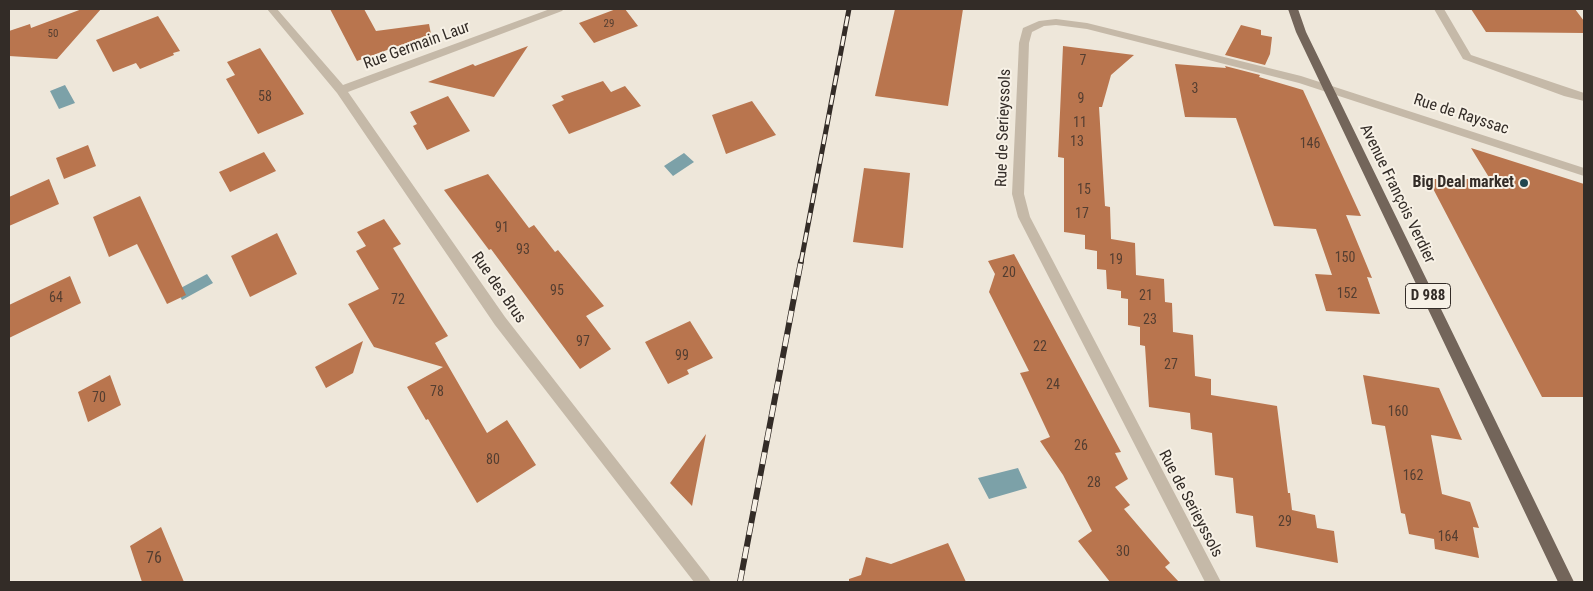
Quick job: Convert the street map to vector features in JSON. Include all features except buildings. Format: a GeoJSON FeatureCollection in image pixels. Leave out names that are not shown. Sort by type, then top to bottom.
{"type":"FeatureCollection","features":[{"type":"Feature","properties":{"kind":"main road","name":"Avenue François Verdier"},"geometry":{"type":"LineString","coordinates":[[1293,9],[1301,32],[1566,582]]}},
{"type":"Feature","properties":{"kind":"street","name":"Rue des Brus"},"geometry":{"type":"LineString","coordinates":[[272,9],[342,90],[500,321],[703,582]]}},
{"type":"Feature","properties":{"kind":"street","name":"Rue Germain Laur"},"geometry":{"type":"LineString","coordinates":[[342,90],[559,9]]}},
{"type":"Feature","properties":{"kind":"street"},"geometry":{"type":"LineString","coordinates":[[1439,9],[1467,57],[1584,97]]}},
{"type":"Feature","properties":{"kind":"street","name":"Rue de Serieyssols"},"geometry":{"type":"LineString","coordinates":[[1213,582],[1024,217],[1018,194],[1024,43],[1027,30],[1042,23],[1056,22],[1087,26],[1328,88]]}},
{"type":"Feature","properties":{"kind":"street","name":"Rue de Rayssac"},"geometry":{"type":"LineString","coordinates":[[1328,88],[1584,172]]}},
{"type":"Feature","properties":{"kind":"water"},"geometry":{"type":"Polygon","coordinates":[[[65,85],[75,103],[59,109],[50,91],[65,85]]]}},
{"type":"Feature","properties":{"kind":"water"},"geometry":{"type":"Polygon","coordinates":[[[684,153],[694,162],[673,176],[664,166],[684,153]]]}},
{"type":"Feature","properties":{"kind":"water"},"geometry":{"type":"Polygon","coordinates":[[[207,274],[213,283],[182,300],[177,290],[207,274]]]}},
{"type":"Feature","properties":{"kind":"water"},"geometry":{"type":"Polygon","coordinates":[[[1018,468],[1027,488],[989,499],[978,478],[1018,468]]]}},
{"type":"Feature","properties":{"kind":"railway"},"geometry":{"type":"LineString","coordinates":[[801,262],[849,9]]}},
{"type":"Feature","properties":{"kind":"railway"},"geometry":{"type":"LineString","coordinates":[[740,582],[801,261]]}},
{"type":"Feature","properties":{"kind":"place","name":"Big Deal market"},"geometry":{"type":"Point","coordinates":[1524,183]}}]}
